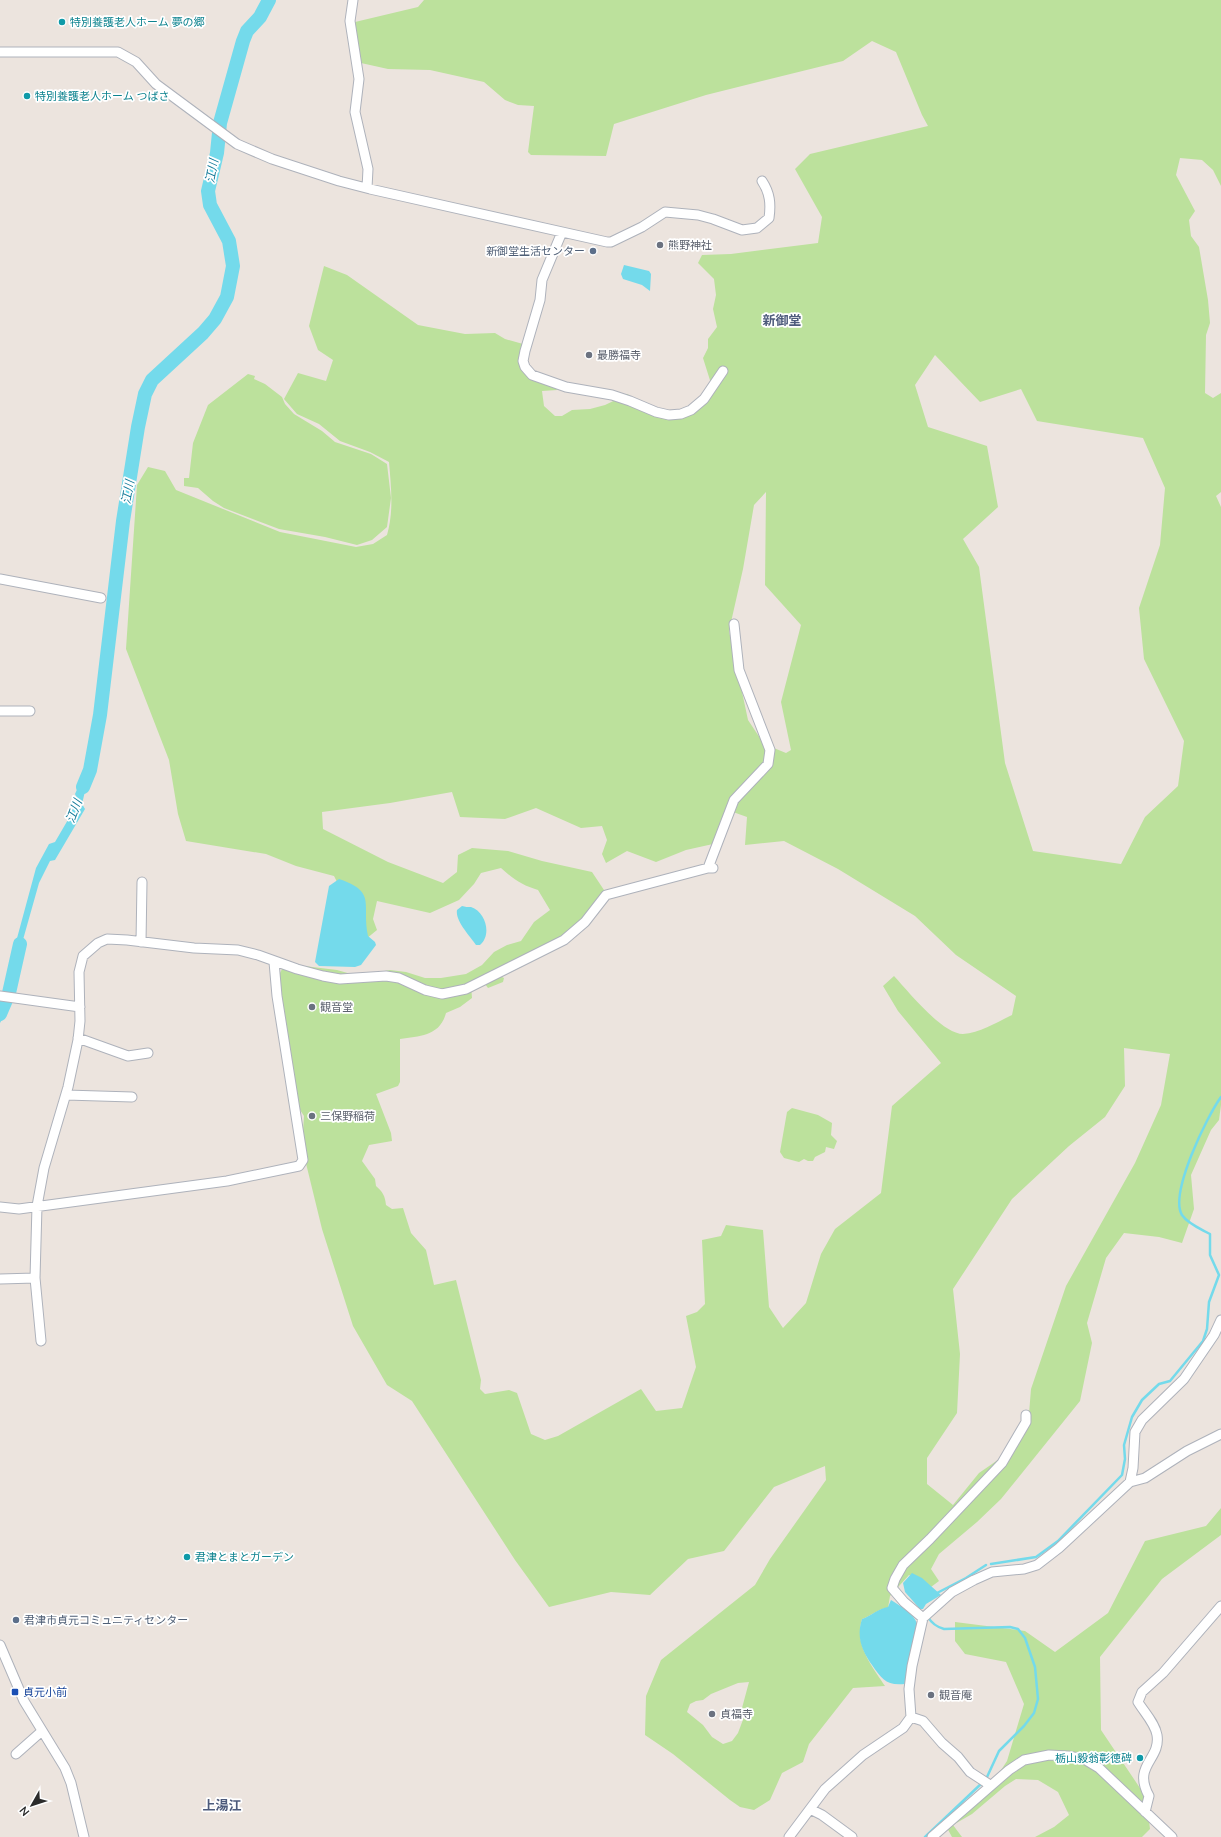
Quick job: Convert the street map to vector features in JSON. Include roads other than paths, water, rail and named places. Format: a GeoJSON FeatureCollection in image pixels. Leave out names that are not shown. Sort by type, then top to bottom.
{"type":"FeatureCollection","features":[{"type":"Feature","properties":{"kind":"street"},"geometry":{"type":"LineString","coordinates":[[353,0],[350,21],[359,79],[355,112],[368,169],[367,188]]}},
{"type":"Feature","properties":{"kind":"street"},"geometry":{"type":"LineString","coordinates":[[0,52],[118,52],[136,62],[150,79],[237,144],[272,159],[339,181],[367,188],[611,242],[642,227],[666,212],[713,218],[742,230],[751,230],[761,226],[769,218],[770,196],[762,181]]}},
{"type":"Feature","properties":{"kind":"street"},"geometry":{"type":"LineString","coordinates":[[562,232],[553,257],[542,280],[540,300],[525,351],[523,361],[525,367],[532,375],[566,387],[612,395],[656,412],[669,415],[681,414],[692,410],[704,399],[724,371]]}},
{"type":"Feature","properties":{"kind":"street"},"geometry":{"type":"LineString","coordinates":[[0,579],[101,598]]}},
{"type":"Feature","properties":{"kind":"street"},"geometry":{"type":"LineString","coordinates":[[41,1341],[35,1278],[37,1206],[44,1168],[66,1095],[78,1038],[80,1007],[79,972],[83,956],[98,942],[107,939],[194,948],[238,950],[323,976],[347,979],[386,976],[399,978],[434,993],[453,993],[466,989],[513,967],[564,940],[586,922],[606,895],[710,868],[734,800],[768,764],[770,750],[739,670],[734,624]]}},
{"type":"Feature","properties":{"kind":"street"},"geometry":{"type":"LineString","coordinates":[[0,711],[30,711]]}},
{"type":"Feature","properties":{"kind":"street"},"geometry":{"type":"LineString","coordinates":[[141,942],[142,882]]}},
{"type":"Feature","properties":{"kind":"street"},"geometry":{"type":"LineString","coordinates":[[0,1207],[18,1209],[227,1181],[299,1166],[303,1160],[277,996],[274,962]]}},
{"type":"Feature","properties":{"kind":"street"},"geometry":{"type":"LineString","coordinates":[[0,996],[80,1007]]}},
{"type":"Feature","properties":{"kind":"street"},"geometry":{"type":"LineString","coordinates":[[78,1038],[128,1056],[148,1053]]}},
{"type":"Feature","properties":{"kind":"street"},"geometry":{"type":"LineString","coordinates":[[66,1095],[132,1097]]}},
{"type":"Feature","properties":{"kind":"street"},"geometry":{"type":"LineString","coordinates":[[0,1279],[35,1278]]}},
{"type":"Feature","properties":{"kind":"street"},"geometry":{"type":"LineString","coordinates":[[1130,1482],[1133,1468],[1135,1432],[1142,1420],[1184,1379],[1214,1335],[1221,1320]]}},
{"type":"Feature","properties":{"kind":"street"},"geometry":{"type":"LineString","coordinates":[[925,1615],[904,1602],[892,1588],[894,1579],[903,1565],[930,1539],[1002,1463],[1026,1422],[1026,1415]]}},
{"type":"Feature","properties":{"kind":"street"},"geometry":{"type":"LineString","coordinates":[[789,1837],[825,1789],[863,1755],[903,1728],[911,1716],[909,1689],[912,1666],[925,1615],[952,1592],[992,1572],[1024,1569],[1037,1566],[1059,1548],[1130,1482],[1145,1478],[1186,1451],[1221,1434]]}},
{"type":"Feature","properties":{"kind":"street"},"geometry":{"type":"LineString","coordinates":[[1145,1812],[1149,1796],[1144,1786],[1143,1776],[1155,1748],[1158,1736],[1152,1723],[1138,1702],[1139,1698],[1142,1692],[1163,1673],[1221,1606]]}},
{"type":"Feature","properties":{"kind":"street"},"geometry":{"type":"LineString","coordinates":[[0,1645],[24,1701],[55,1750],[67,1773],[84,1837]]}},
{"type":"Feature","properties":{"kind":"street"},"geometry":{"type":"LineString","coordinates":[[911,1716],[923,1721],[942,1743],[958,1757],[970,1772],[985,1782]]}},
{"type":"Feature","properties":{"kind":"street"},"geometry":{"type":"LineString","coordinates":[[16,1754],[42,1731]]}},
{"type":"Feature","properties":{"kind":"street"},"geometry":{"type":"LineString","coordinates":[[932,1837],[985,1782],[1024,1760],[1049,1755],[1084,1759],[1099,1768],[1172,1837]]}},
{"type":"Feature","properties":{"kind":"street"},"geometry":{"type":"LineString","coordinates":[[810,1809],[822,1815],[852,1837]]}},
{"type":"Feature","properties":{"kind":"water"},"geometry":{"type":"Polygon","coordinates":[[[624,265],[649,271],[651,274],[650,291],[642,285],[623,279],[621,274],[624,265]]]}},
{"type":"Feature","properties":{"kind":"water"},"geometry":{"type":"Polygon","coordinates":[[[90,770],[82,804],[85,809],[55,860],[50,861],[39,883],[17,961],[15,962],[12,960],[13,953],[36,868],[49,844],[55,842],[69,818],[77,798],[75,794],[84,774],[90,770]]]}},
{"type":"Feature","properties":{"kind":"water"},"geometry":{"type":"Polygon","coordinates":[[[339,879],[359,889],[363,895],[366,901],[366,925],[368,936],[375,942],[376,945],[361,965],[355,967],[319,966],[315,962],[329,886],[339,879]]]}},
{"type":"Feature","properties":{"kind":"water"},"geometry":{"type":"Polygon","coordinates":[[[462,906],[471,907],[484,919],[486,924],[486,936],[480,945],[476,945],[458,919],[457,910],[462,906]]]}},
{"type":"Feature","properties":{"kind":"water"},"geometry":{"type":"Polygon","coordinates":[[[0,1000],[12,1002],[0,1023],[0,1000]]]}},
{"type":"Feature","properties":{"kind":"water"},"geometry":{"type":"Polygon","coordinates":[[[912,1573],[922,1578],[941,1595],[926,1604],[923,1609],[920,1609],[905,1592],[903,1583],[912,1573]]]}},
{"type":"Feature","properties":{"kind":"water"},"geometry":{"type":"Polygon","coordinates":[[[891,1600],[910,1613],[917,1624],[905,1684],[889,1683],[882,1678],[865,1654],[860,1638],[860,1626],[862,1619],[888,1607],[891,1600]]]}},
{"type":"Feature","properties":{"kind":"waterway","name":"江川"},"geometry":{"type":"LineString","coordinates":[[83,787],[90,770],[100,715],[123,521],[138,427],[145,394],[152,380],[203,333],[215,319],[227,297],[233,266],[229,241],[210,205],[208,191],[217,153],[220,123],[243,41],[247,31],[260,17],[269,0]]}},
{"type":"Feature","properties":{"kind":"waterway","name":"江川"},"geometry":{"type":"LineString","coordinates":[[0,1014],[9,993],[20,944]]}},
{"type":"Feature","properties":{"kind":"waterway"},"geometry":{"type":"LineString","coordinates":[[991,1564],[1036,1557],[1058,1541],[1122,1475],[1125,1459],[1124,1445],[1132,1417],[1142,1400],[1159,1384],[1170,1381],[1203,1341],[1207,1329],[1209,1302],[1219,1275],[1210,1255],[1210,1234],[1188,1221],[1182,1215],[1179,1205],[1185,1173],[1191,1155],[1207,1120],[1221,1097]]}},
{"type":"Feature","properties":{"kind":"waterway"},"geometry":{"type":"LineString","coordinates":[[937,1593],[966,1578],[986,1565]]}},
{"type":"Feature","properties":{"kind":"waterway"},"geometry":{"type":"LineString","coordinates":[[925,1837],[987,1777],[999,1751],[1024,1726],[1034,1713],[1038,1699],[1035,1667],[1025,1638],[1018,1629],[1010,1627],[944,1629],[935,1625],[928,1617]]}},
{"type":"Feature","properties":{"kind":"place","name":"特別養護老人ホーム 夢の郷"},"geometry":{"type":"Point","coordinates":[62,22]}},
{"type":"Feature","properties":{"kind":"place","name":"特別養護老人ホーム つばさ"},"geometry":{"type":"Point","coordinates":[27,96]}},
{"type":"Feature","properties":{"kind":"place","name":"熊野神社"},"geometry":{"type":"Point","coordinates":[660,245]}},
{"type":"Feature","properties":{"kind":"place","name":"新御堂生活センター"},"geometry":{"type":"Point","coordinates":[593,251]}},
{"type":"Feature","properties":{"kind":"place","name":"最勝福寺"},"geometry":{"type":"Point","coordinates":[589,355]}},
{"type":"Feature","properties":{"kind":"place","name":"観音堂"},"geometry":{"type":"Point","coordinates":[312,1007]}},
{"type":"Feature","properties":{"kind":"place","name":"三保野稲荷"},"geometry":{"type":"Point","coordinates":[312,1116]}},
{"type":"Feature","properties":{"kind":"place","name":"君津とまとガーデン"},"geometry":{"type":"Point","coordinates":[187,1557]}},
{"type":"Feature","properties":{"kind":"place","name":"君津市貞元コミュニティセンター"},"geometry":{"type":"Point","coordinates":[16,1620]}},
{"type":"Feature","properties":{"kind":"place","name":"貞元小前"},"geometry":{"type":"Point","coordinates":[15,1692]}},
{"type":"Feature","properties":{"kind":"place","name":"観音庵"},"geometry":{"type":"Point","coordinates":[931,1695]}},
{"type":"Feature","properties":{"kind":"place","name":"貞福寺"},"geometry":{"type":"Point","coordinates":[712,1714]}},
{"type":"Feature","properties":{"kind":"place","name":"栃山毅翁彰徳碑"},"geometry":{"type":"Point","coordinates":[1140,1758]}},
{"type":"Feature","properties":{"kind":"district","name":"新御堂"},"geometry":{"type":"Point","coordinates":[782,321]}},
{"type":"Feature","properties":{"kind":"district","name":"上湯江"},"geometry":{"type":"Point","coordinates":[222,1806]}}]}
